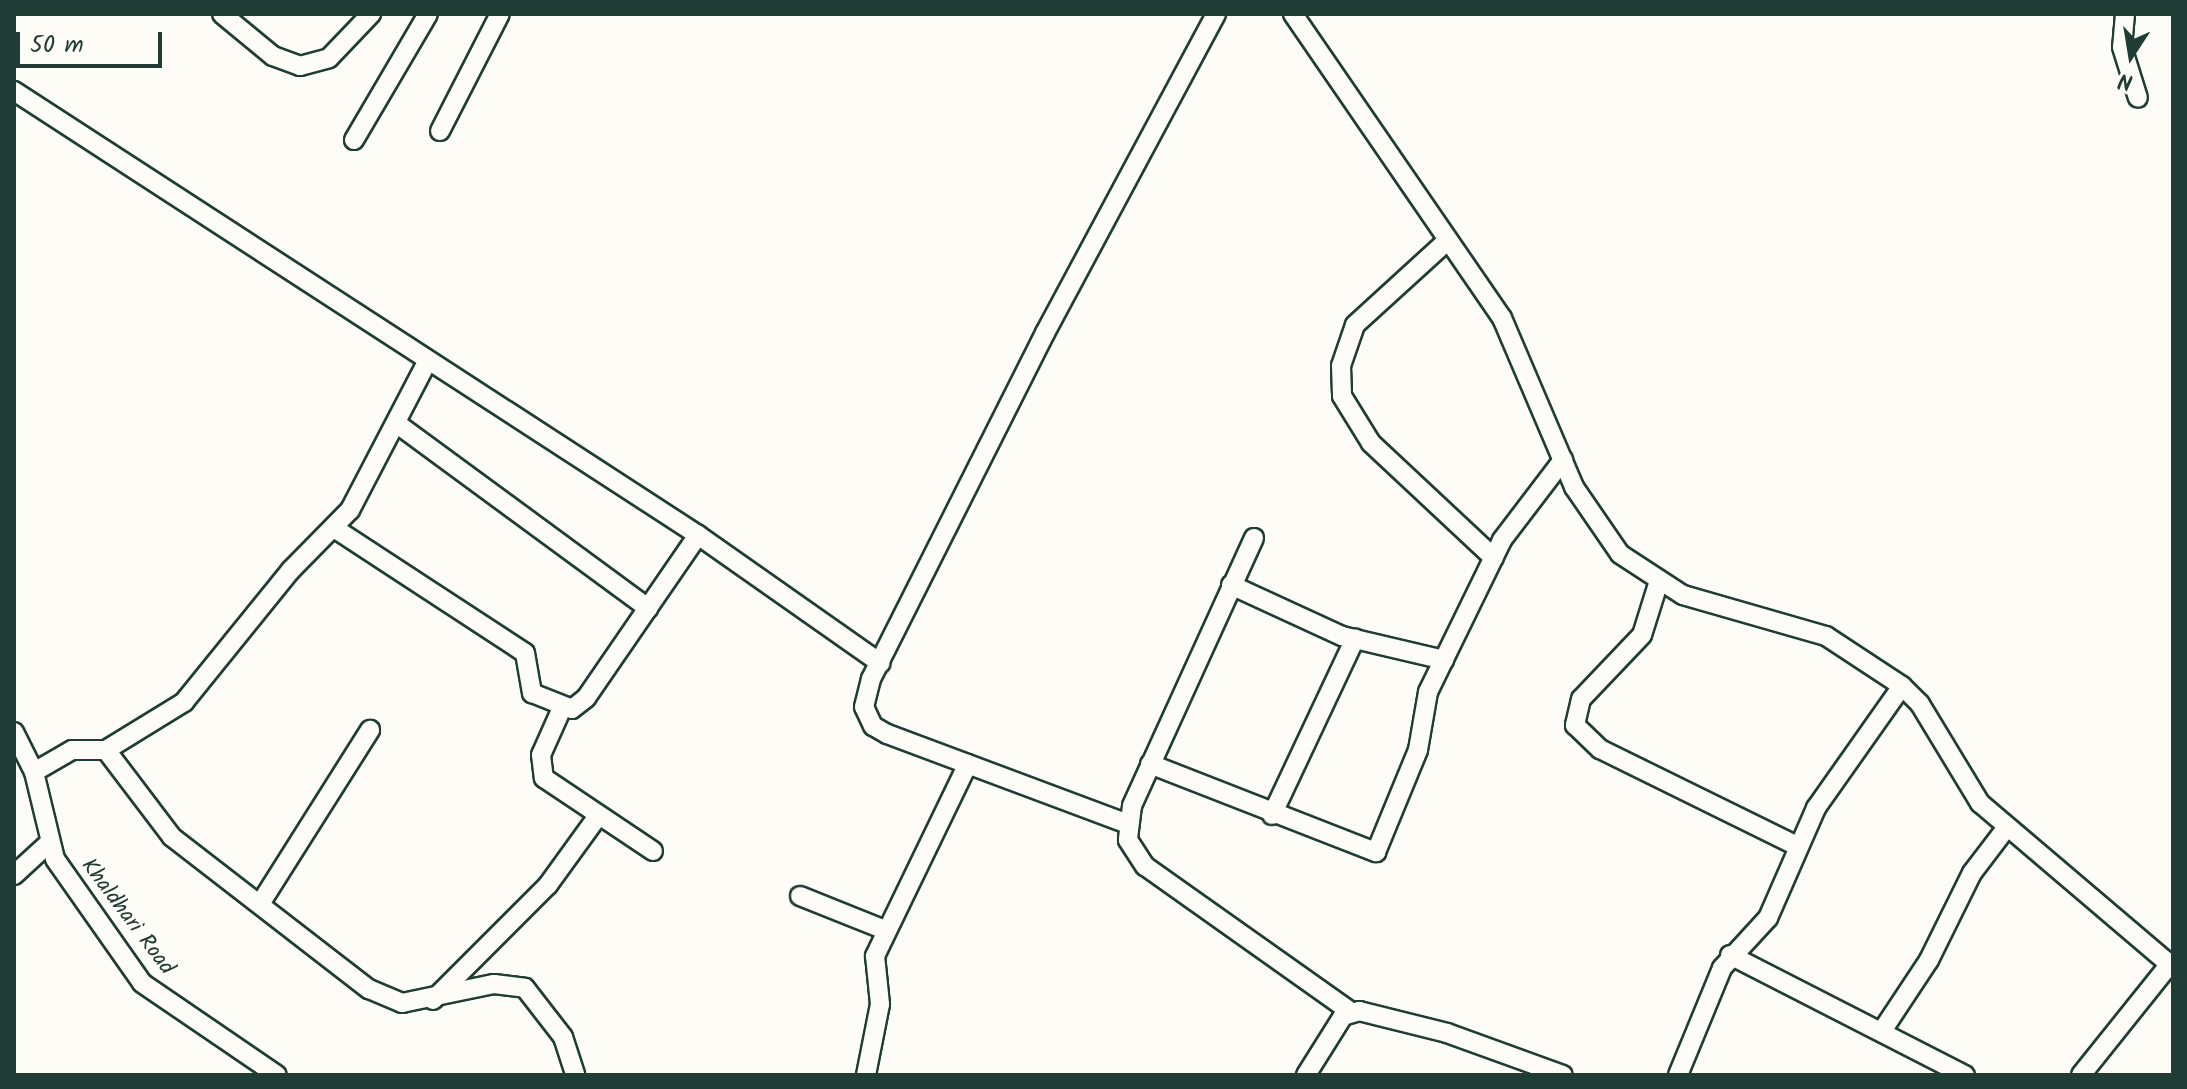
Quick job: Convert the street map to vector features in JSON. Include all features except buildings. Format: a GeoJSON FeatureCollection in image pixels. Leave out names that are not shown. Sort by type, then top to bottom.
{"type":"FeatureCollection","features":[{"type":"Feature","properties":{"kind":"street"},"geometry":{"type":"LineString","coordinates":[[222,14],[273,56],[300,66],[329,58],[371,14]]}},
{"type":"Feature","properties":{"kind":"street"},"geometry":{"type":"LineString","coordinates":[[354,140],[428,14]]}},
{"type":"Feature","properties":{"kind":"street"},"geometry":{"type":"LineString","coordinates":[[440,131],[500,14]]}},
{"type":"Feature","properties":{"kind":"street"},"geometry":{"type":"LineString","coordinates":[[1128,824],[873,726],[864,707],[880,663],[1045,333],[1216,14]]}},
{"type":"Feature","properties":{"kind":"street"},"geometry":{"type":"LineString","coordinates":[[1293,14],[1507,328],[1563,460],[1606,537],[1658,584],[1826,636],[1902,686],[1920,704],[1973,795],[2172,966],[2081,1075]]}},
{"type":"Feature","properties":{"kind":"street"},"geometry":{"type":"LineString","coordinates":[[2125,14],[2122,47],[2138,98]]}},
{"type":"Feature","properties":{"kind":"street"},"geometry":{"type":"LineString","coordinates":[[14,91],[427,362],[698,535],[880,663]]}},
{"type":"Feature","properties":{"kind":"street"},"geometry":{"type":"LineString","coordinates":[[1448,240],[1355,325],[1341,366],[1342,396],[1371,443],[1494,558]]}},
{"type":"Feature","properties":{"kind":"street"},"geometry":{"type":"LineString","coordinates":[[34,772],[72,750],[106,750],[184,702],[291,570],[334,528],[370,479],[427,362]]}},
{"type":"Feature","properties":{"kind":"street"},"geometry":{"type":"LineString","coordinates":[[396,423],[648,608]]}},
{"type":"Feature","properties":{"kind":"street"},"geometry":{"type":"LineString","coordinates":[[1150,764],[1356,849],[1382,847],[1418,750],[1420,712],[1444,660],[1516,517],[1563,460]]}},
{"type":"Feature","properties":{"kind":"street"},"geometry":{"type":"LineString","coordinates":[[334,528],[525,653],[527,686],[562,708]]}},
{"type":"Feature","properties":{"kind":"street"},"geometry":{"type":"LineString","coordinates":[[653,851],[555,789],[540,769],[544,742],[562,708],[586,698],[698,535]]}},
{"type":"Feature","properties":{"kind":"street"},"geometry":{"type":"LineString","coordinates":[[1254,538],[1150,764],[1128,824],[1132,852],[1145,866],[1350,1011],[1447,1033],[1563,1075]]}},
{"type":"Feature","properties":{"kind":"street"},"geometry":{"type":"LineString","coordinates":[[1658,584],[1642,635],[1581,699],[1575,725],[1600,749],[1797,846]]}},
{"type":"Feature","properties":{"kind":"street"},"geometry":{"type":"LineString","coordinates":[[1231,585],[1355,639],[1444,660]]}},
{"type":"Feature","properties":{"kind":"street"},"geometry":{"type":"LineString","coordinates":[[1272,815],[1355,639]]}},
{"type":"Feature","properties":{"kind":"street"},"geometry":{"type":"LineString","coordinates":[[1678,1075],[1730,955],[1768,918],[1797,846],[1831,783],[1902,686]]}},
{"type":"Feature","properties":{"kind":"street"},"geometry":{"type":"LineString","coordinates":[[260,904],[370,730]]}},
{"type":"Feature","properties":{"kind":"street","name":"Khaldhari Road"},"geometry":{"type":"LineString","coordinates":[[14,732],[34,772],[50,842],[71,890],[142,983],[277,1075]]}},
{"type":"Feature","properties":{"kind":"street"},"geometry":{"type":"LineString","coordinates":[[106,750],[172,837],[384,999],[433,1000],[494,984],[525,988],[563,1037],[575,1075]]}},
{"type":"Feature","properties":{"kind":"street"},"geometry":{"type":"LineString","coordinates":[[866,1075],[880,1004],[872,967],[885,930],[968,764]]}},
{"type":"Feature","properties":{"kind":"street"},"geometry":{"type":"LineString","coordinates":[[433,1000],[548,885],[598,816]]}},
{"type":"Feature","properties":{"kind":"street"},"geometry":{"type":"LineString","coordinates":[[1882,1031],[1929,960],[1972,873],[2007,827]]}},
{"type":"Feature","properties":{"kind":"street"},"geometry":{"type":"LineString","coordinates":[[14,875],[50,842]]}},
{"type":"Feature","properties":{"kind":"street"},"geometry":{"type":"LineString","coordinates":[[800,896],[885,930]]}},
{"type":"Feature","properties":{"kind":"street"},"geometry":{"type":"LineString","coordinates":[[1730,955],[1812,1002],[1882,1031],[1965,1075]]}},
{"type":"Feature","properties":{"kind":"street"},"geometry":{"type":"LineString","coordinates":[[1306,1075],[1350,1011]]}}]}
